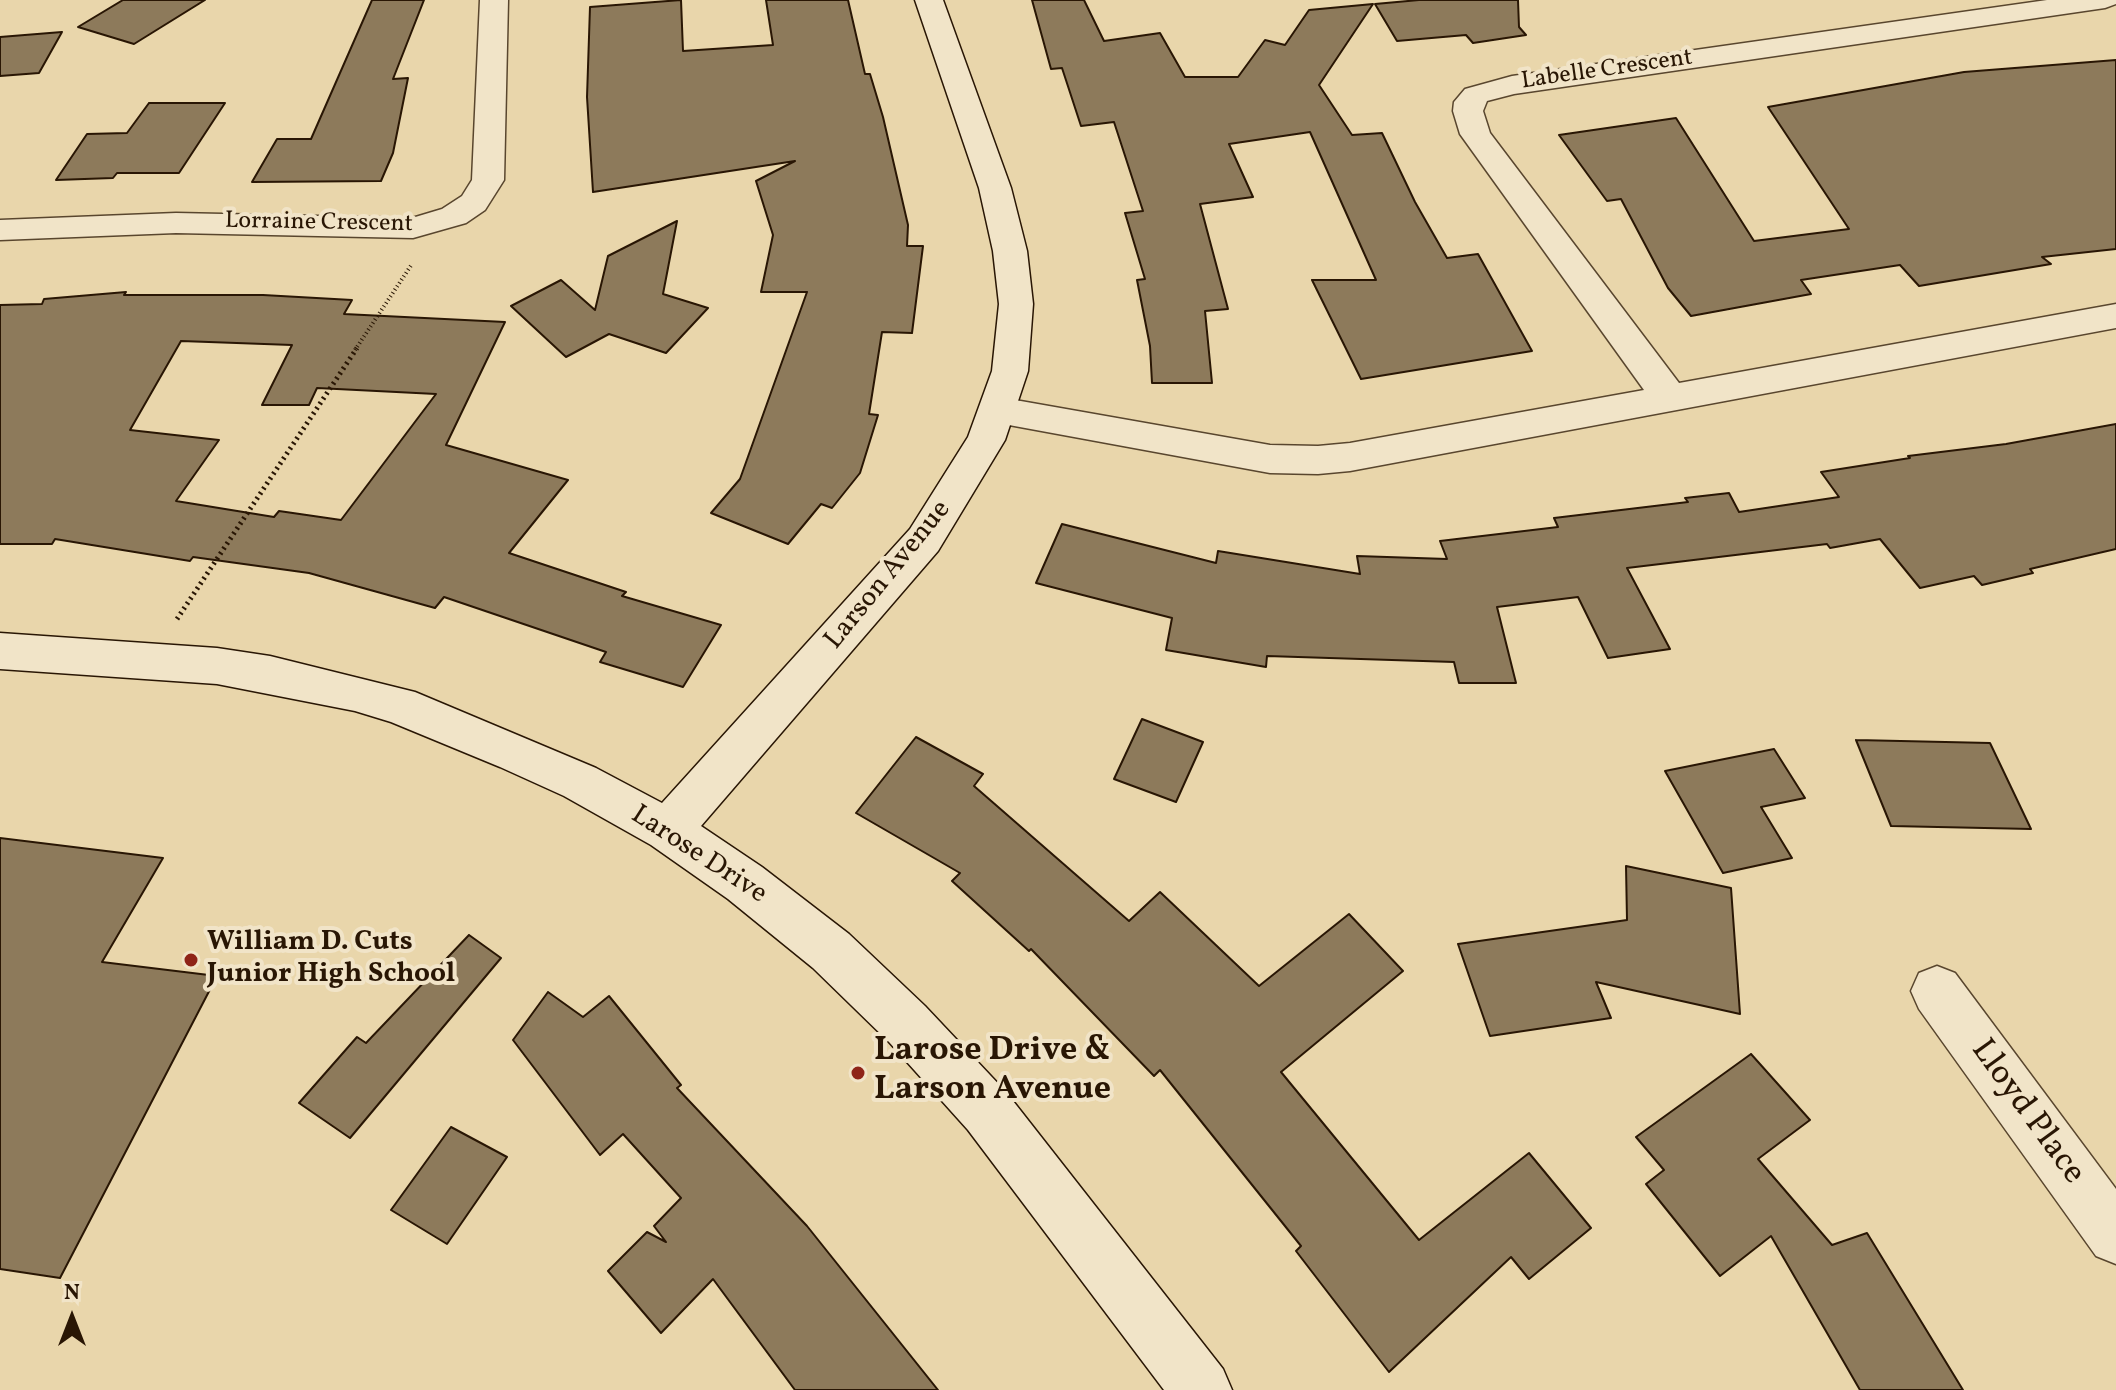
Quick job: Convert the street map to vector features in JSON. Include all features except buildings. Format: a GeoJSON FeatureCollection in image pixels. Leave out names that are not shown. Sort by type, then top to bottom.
{"type":"FeatureCollection","features":[{"type":"Feature","properties":{"kind":"street","name":"Lorraine Crescent"},"geometry":{"type":"LineString","coordinates":[[0,230],[176,223],[413,228],[454,216],[474,203],[488,180],[494,0]]}},
{"type":"Feature","properties":{"kind":"street","name":"Larson Avenue"},"geometry":{"type":"LineString","coordinates":[[668,830],[924,540],[980,451],[998,410],[1010,371],[1015,338],[1016,304],[1010,251],[995,188],[929,0]]}},
{"type":"Feature","properties":{"kind":"street","name":"Labelle Crescent"},"geometry":{"type":"LineString","coordinates":[[1670,398],[1475,134],[1468,111],[1469,102],[1476,95],[1512,85],[2105,0]]}},
{"type":"Feature","properties":{"kind":"street"},"geometry":{"type":"LineString","coordinates":[[998,410],[1270,459],[1294,461],[1350,457],[2116,316]]}},
{"type":"Feature","properties":{"kind":"street","name":"Larose Drive"},"geometry":{"type":"LineString","coordinates":[[0,651],[217,666],[355,693],[399,705],[516,753],[580,782],[668,830],[745,883],[831,951],[907,1024],[987,1111],[1202,1390]]}},
{"type":"Feature","properties":{"kind":"street","name":"Lloyd Place"},"geometry":{"type":"LineString","coordinates":[[1937,991],[2116,1236]]}},
{"type":"Feature","properties":{"kind":"path"},"geometry":{"type":"LineString","coordinates":[[174,625],[419,252]]}},
{"type":"Feature","properties":{"kind":"place","name":"William D. Cuts Junior High School"},"geometry":{"type":"Point","coordinates":[191,960]}},
{"type":"Feature","properties":{"kind":"place","name":"Larose Drive & Larson Avenue"},"geometry":{"type":"Point","coordinates":[858,1073]}}]}
